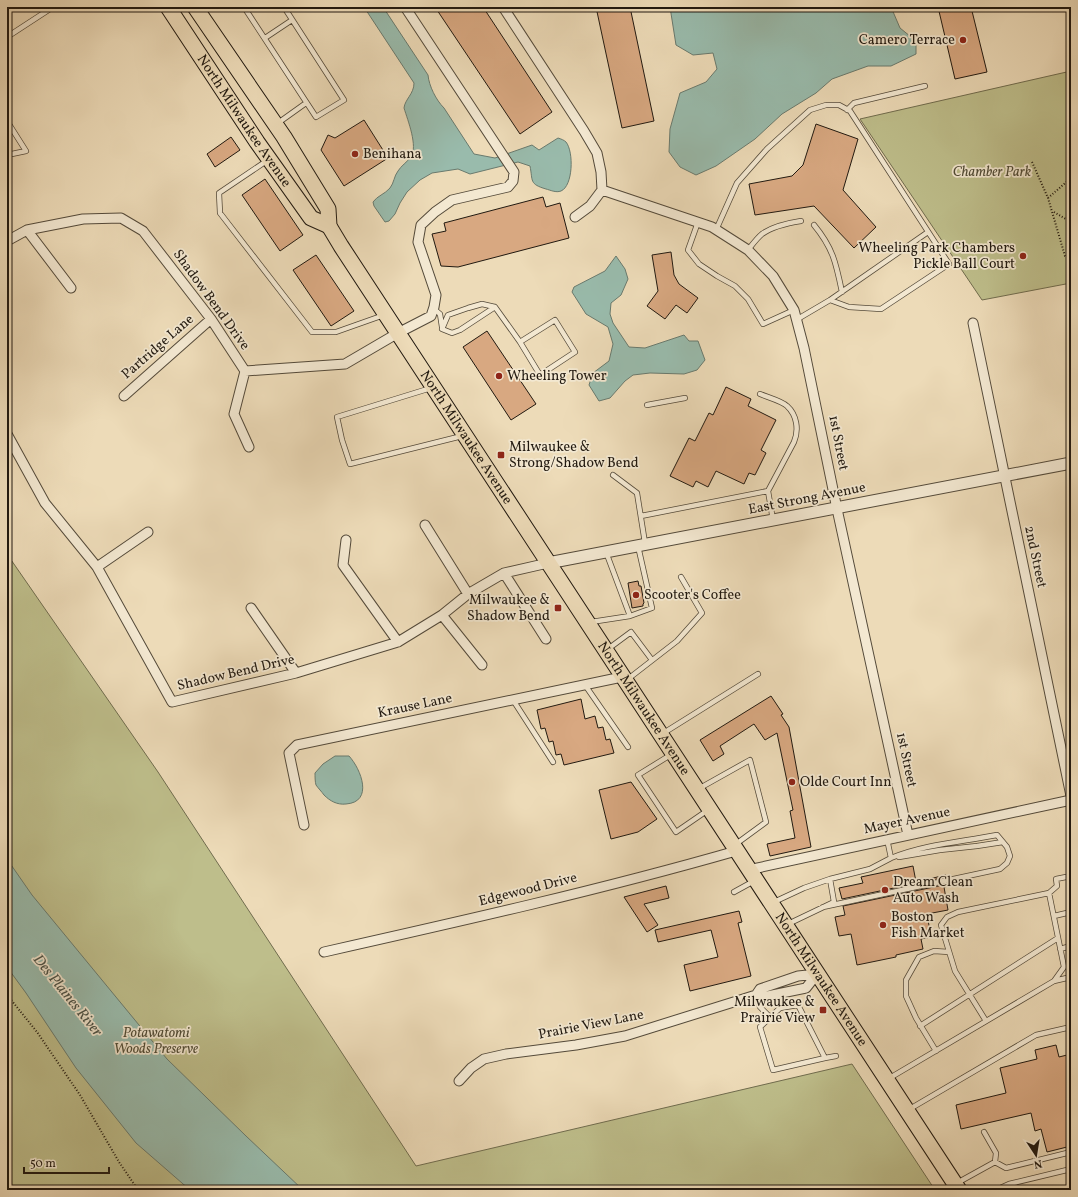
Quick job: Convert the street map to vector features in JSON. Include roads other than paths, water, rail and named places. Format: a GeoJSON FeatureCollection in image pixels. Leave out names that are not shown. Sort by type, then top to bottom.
{"type":"FeatureCollection","features":[{"type":"Feature","properties":{"kind":"main road","name":"North Milwaukee Avenue"},"geometry":{"type":"LineString","coordinates":[[168,7],[269,159],[311,218],[329,226]]}},
{"type":"Feature","properties":{"kind":"main road","name":"North Milwaukee Avenue"},"geometry":{"type":"LineString","coordinates":[[195,7],[276,124],[328,209],[329,226],[464,436],[957,1187]]}},
{"type":"Feature","properties":{"kind":"street"},"geometry":{"type":"LineString","coordinates":[[405,7],[514,172],[513,181],[508,187],[452,200],[435,212],[421,225],[418,242],[436,295],[434,309]]}},
{"type":"Feature","properties":{"kind":"street"},"geometry":{"type":"LineString","coordinates":[[503,7],[597,152],[601,172],[602,190],[590,206],[575,217]]}},
{"type":"Feature","properties":{"kind":"street","name":"1st Street"},"geometry":{"type":"LineString","coordinates":[[602,190],[698,222],[716,230],[748,250],[773,276],[794,310],[804,348],[837,509],[908,835]]}},
{"type":"Feature","properties":{"kind":"street","name":"Shadow Bend Drive"},"geometry":{"type":"LineString","coordinates":[[7,240],[27,230],[83,219],[121,218],[143,230],[211,319],[245,371],[345,364],[398,333],[431,316],[434,309]]}},
{"type":"Feature","properties":{"kind":"street"},"geometry":{"type":"LineString","coordinates":[[27,230],[70,288]]}},
{"type":"Feature","properties":{"kind":"street","name":"Partridge Lane"},"geometry":{"type":"LineString","coordinates":[[124,396],[211,319]]}},
{"type":"Feature","properties":{"kind":"street","name":"2nd Street"},"geometry":{"type":"LineString","coordinates":[[973,323],[1071,796]]}},
{"type":"Feature","properties":{"kind":"street"},"geometry":{"type":"LineString","coordinates":[[245,371],[234,414],[249,447]]}},
{"type":"Feature","properties":{"kind":"street","name":"Shadow Bend Drive"},"geometry":{"type":"LineString","coordinates":[[7,434],[45,503],[97,567],[172,702],[296,673],[398,642],[442,615],[468,594],[504,573],[548,563]]}},
{"type":"Feature","properties":{"kind":"street","name":"East Strong Avenue"},"geometry":{"type":"LineString","coordinates":[[548,563],[837,509],[1071,463]]}},
{"type":"Feature","properties":{"kind":"street"},"geometry":{"type":"LineString","coordinates":[[425,525],[468,594]]}},
{"type":"Feature","properties":{"kind":"street"},"geometry":{"type":"LineString","coordinates":[[97,567],[148,532]]}},
{"type":"Feature","properties":{"kind":"street"},"geometry":{"type":"LineString","coordinates":[[346,540],[343,566],[398,642]]}},
{"type":"Feature","properties":{"kind":"street"},"geometry":{"type":"LineString","coordinates":[[504,573],[546,639]]}},
{"type":"Feature","properties":{"kind":"street"},"geometry":{"type":"LineString","coordinates":[[251,608],[296,673]]}},
{"type":"Feature","properties":{"kind":"street"},"geometry":{"type":"LineString","coordinates":[[442,615],[482,665]]}},
{"type":"Feature","properties":{"kind":"street","name":"Krause Lane"},"geometry":{"type":"LineString","coordinates":[[304,825],[289,753],[297,745],[585,684],[624,679]]}},
{"type":"Feature","properties":{"kind":"street","name":"Mayer Avenue"},"geometry":{"type":"LineString","coordinates":[[752,875],[908,835],[1071,800]]}},
{"type":"Feature","properties":{"kind":"street","name":"Edgewood Drive"},"geometry":{"type":"LineString","coordinates":[[324,952],[514,909],[687,865],[735,849]]}},
{"type":"Feature","properties":{"kind":"street","name":"Prairie View Lane"},"geometry":{"type":"LineString","coordinates":[[756,995],[762,998],[806,988],[818,974]]}},
{"type":"Feature","properties":{"kind":"street","name":"Prairie View Lane"},"geometry":{"type":"LineString","coordinates":[[459,1081],[471,1068],[484,1059],[506,1054],[576,1045],[625,1036],[756,995],[760,989],[798,976],[818,974]]}},
{"type":"Feature","properties":{"kind":"lane"},"geometry":{"type":"LineString","coordinates":[[36,7],[47,11]]}},
{"type":"Feature","properties":{"kind":"lane"},"geometry":{"type":"LineString","coordinates":[[7,37],[53,7]]}},
{"type":"Feature","properties":{"kind":"lane"},"geometry":{"type":"LineString","coordinates":[[244,7],[316,117],[344,100],[284,7]]}},
{"type":"Feature","properties":{"kind":"lane"},"geometry":{"type":"LineString","coordinates":[[264,38],[292,20]]}},
{"type":"Feature","properties":{"kind":"lane"},"geometry":{"type":"LineString","coordinates":[[847,110],[854,103],[925,86]]}},
{"type":"Feature","properties":{"kind":"lane"},"geometry":{"type":"LineString","coordinates":[[276,124],[306,103]]}},
{"type":"Feature","properties":{"kind":"lane"},"geometry":{"type":"LineString","coordinates":[[716,230],[737,183],[767,148],[810,110],[826,105],[839,105],[850,112],[949,264],[881,308],[849,307],[830,300]]}},
{"type":"Feature","properties":{"kind":"lane"},"geometry":{"type":"LineString","coordinates":[[7,121],[26,150],[7,155]]}},
{"type":"Feature","properties":{"kind":"lane"},"geometry":{"type":"LineString","coordinates":[[269,159],[219,193],[220,213],[312,332],[336,332],[386,314]]}},
{"type":"Feature","properties":{"kind":"lane"},"geometry":{"type":"LineString","coordinates":[[748,250],[761,234],[788,223],[801,221]]}},
{"type":"Feature","properties":{"kind":"lane"},"geometry":{"type":"LineString","coordinates":[[698,222],[688,250],[699,264],[735,286],[748,300],[763,324],[794,310]]}},
{"type":"Feature","properties":{"kind":"lane"},"geometry":{"type":"LineString","coordinates":[[814,225],[832,252],[836,263],[842,292]]}},
{"type":"Feature","properties":{"kind":"lane"},"geometry":{"type":"LineString","coordinates":[[796,320],[842,292],[928,232]]}},
{"type":"Feature","properties":{"kind":"lane"},"geometry":{"type":"LineString","coordinates":[[442,329],[448,315],[482,304],[495,307],[520,342],[540,375],[575,352],[555,320],[520,342]]}},
{"type":"Feature","properties":{"kind":"lane"},"geometry":{"type":"LineString","coordinates":[[442,329],[452,333],[460,330],[495,307]]}},
{"type":"Feature","properties":{"kind":"lane"},"geometry":{"type":"LineString","coordinates":[[434,309],[440,314],[442,329]]}},
{"type":"Feature","properties":{"kind":"lane"},"geometry":{"type":"LineString","coordinates":[[433,387],[337,417],[342,440],[350,464],[464,436]]}},
{"type":"Feature","properties":{"kind":"lane"},"geometry":{"type":"LineString","coordinates":[[760,394],[786,405],[797,423],[797,433],[794,442],[768,491],[773,520]]}},
{"type":"Feature","properties":{"kind":"lane"},"geometry":{"type":"LineString","coordinates":[[647,404],[685,398]]}},
{"type":"Feature","properties":{"kind":"lane"},"geometry":{"type":"LineString","coordinates":[[587,623],[630,616],[652,608],[642,545],[641,516],[637,493],[613,475]]}},
{"type":"Feature","properties":{"kind":"lane"},"geometry":{"type":"LineString","coordinates":[[641,516],[768,491]]}},
{"type":"Feature","properties":{"kind":"lane"},"geometry":{"type":"LineString","coordinates":[[606,552],[630,616]]}},
{"type":"Feature","properties":{"kind":"lane"},"geometry":{"type":"LineString","coordinates":[[624,679],[677,641],[702,613],[681,577]]}},
{"type":"Feature","properties":{"kind":"lane"},"geometry":{"type":"LineString","coordinates":[[605,651],[631,632],[652,660]]}},
{"type":"Feature","properties":{"kind":"lane"},"geometry":{"type":"LineString","coordinates":[[661,735],[758,674]]}},
{"type":"Feature","properties":{"kind":"lane"},"geometry":{"type":"LineString","coordinates":[[585,684],[628,747]]}},
{"type":"Feature","properties":{"kind":"lane"},"geometry":{"type":"LineString","coordinates":[[513,700],[553,762]]}},
{"type":"Feature","properties":{"kind":"lane"},"geometry":{"type":"LineString","coordinates":[[673,753],[638,775],[676,832],[709,809]]}},
{"type":"Feature","properties":{"kind":"lane"},"geometry":{"type":"LineString","coordinates":[[697,790],[750,760],[766,822],[735,849]]}},
{"type":"Feature","properties":{"kind":"lane"},"geometry":{"type":"LineString","coordinates":[[771,904],[804,888],[830,879],[870,869],[907,851],[926,847],[997,835],[1007,847],[1010,856],[1007,863],[1000,869],[823,907]]}},
{"type":"Feature","properties":{"kind":"lane"},"geometry":{"type":"LineString","coordinates":[[887,840],[891,858]]}},
{"type":"Feature","properties":{"kind":"lane"},"geometry":{"type":"LineString","coordinates":[[891,858],[1003,842]]}},
{"type":"Feature","properties":{"kind":"lane"},"geometry":{"type":"LineString","coordinates":[[734,892],[752,875]]}},
{"type":"Feature","properties":{"kind":"lane"},"geometry":{"type":"LineString","coordinates":[[986,1021],[955,971],[941,925],[947,917],[958,912],[1049,893],[1057,886],[1056,879],[1071,876]]}},
{"type":"Feature","properties":{"kind":"lane"},"geometry":{"type":"LineString","coordinates":[[785,925],[834,902],[830,879]]}},
{"type":"Feature","properties":{"kind":"lane"},"geometry":{"type":"LineString","coordinates":[[1049,893],[1064,967],[1054,980]]}},
{"type":"Feature","properties":{"kind":"lane"},"geometry":{"type":"LineString","coordinates":[[1054,916],[1071,912]]}},
{"type":"Feature","properties":{"kind":"lane"},"geometry":{"type":"LineString","coordinates":[[920,1026],[1058,938]]}},
{"type":"Feature","properties":{"kind":"lane"},"geometry":{"type":"LineString","coordinates":[[1060,948],[1071,946]]}},
{"type":"Feature","properties":{"kind":"lane"},"geometry":{"type":"LineString","coordinates":[[936,1051],[920,1026],[906,996],[906,980],[919,957],[934,951],[949,952]]}},
{"type":"Feature","properties":{"kind":"lane"},"geometry":{"type":"LineString","coordinates":[[887,1080],[1054,980],[1071,977]]}},
{"type":"Feature","properties":{"kind":"lane"},"geometry":{"type":"LineString","coordinates":[[756,995],[760,1007],[770,1017]]}},
{"type":"Feature","properties":{"kind":"lane"},"geometry":{"type":"LineString","coordinates":[[825,1058],[798,1005],[780,1008],[760,1027],[773,1070],[836,1056]]}},
{"type":"Feature","properties":{"kind":"lane"},"geometry":{"type":"LineString","coordinates":[[907,1111],[1036,1036],[1071,1027]]}},
{"type":"Feature","properties":{"kind":"lane"},"geometry":{"type":"LineString","coordinates":[[984,1132],[996,1153],[995,1162]]}},
{"type":"Feature","properties":{"kind":"lane"},"geometry":{"type":"LineString","coordinates":[[995,1162],[1006,1168],[1071,1152]]}},
{"type":"Feature","properties":{"kind":"lane"},"geometry":{"type":"LineString","coordinates":[[957,1187],[995,1162]]}},
{"type":"Feature","properties":{"kind":"lane"},"geometry":{"type":"LineString","coordinates":[[996,1190],[1009,1184],[1071,1169]]}},
{"type":"Feature","properties":{"kind":"water"},"geometry":{"type":"Polygon","coordinates":[[[364,7],[383,7],[428,75],[431,88],[436,97],[474,154],[495,158],[532,145],[539,150],[558,138],[566,142],[570,153],[570,176],[565,188],[559,192],[555,192],[537,185],[532,179],[530,166],[518,162],[470,174],[458,169],[432,173],[420,180],[407,192],[395,214],[389,221],[385,222],[374,206],[373,202],[390,188],[397,173],[411,157],[413,152],[412,133],[404,108],[413,90],[414,83],[364,7]]]}},
{"type":"Feature","properties":{"kind":"water"},"geometry":{"type":"Polygon","coordinates":[[[670,7],[891,7],[900,28],[916,41],[916,54],[891,66],[868,66],[832,79],[816,93],[782,114],[755,139],[716,166],[696,175],[680,167],[669,152],[670,129],[680,93],[706,82],[717,69],[713,53],[693,55],[676,45],[670,7]]]}},
{"type":"Feature","properties":{"kind":"water"},"geometry":{"type":"Polygon","coordinates":[[[616,256],[625,269],[628,279],[621,295],[611,303],[610,314],[613,323],[629,347],[645,348],[684,335],[689,341],[698,341],[705,360],[697,370],[684,374],[650,373],[633,375],[625,381],[610,398],[599,401],[589,385],[593,373],[609,361],[613,344],[608,327],[586,314],[572,292],[574,287],[605,271],[616,256]]]}},
{"type":"Feature","properties":{"kind":"water"},"geometry":{"type":"Polygon","coordinates":[[[335,756],[349,756],[358,769],[361,776],[362,791],[360,797],[355,802],[340,804],[334,802],[324,795],[316,785],[315,773],[323,764],[335,756]]]}},
{"type":"Feature","properties":{"kind":"water","name":"Des Plaines River"},"geometry":{"type":"Polygon","coordinates":[[[7,859],[32,895],[167,1059],[303,1190],[190,1190],[136,1143],[76,1068],[7,967],[7,859]]]}},
{"type":"Feature","properties":{"kind":"place","name":"Camero Terrace"},"geometry":{"type":"Point","coordinates":[963,40]}},
{"type":"Feature","properties":{"kind":"place","name":"Benihana"},"geometry":{"type":"Point","coordinates":[355,154]}},
{"type":"Feature","properties":{"kind":"place","name":"Wheeling Park Chambers Pickle Ball Court"},"geometry":{"type":"Point","coordinates":[1023,256]}},
{"type":"Feature","properties":{"kind":"place","name":"Wheeling Tower"},"geometry":{"type":"Point","coordinates":[499,376]}},
{"type":"Feature","properties":{"kind":"place","name":"Milwaukee & Strong/Shadow Bend"},"geometry":{"type":"Point","coordinates":[501,455]}},
{"type":"Feature","properties":{"kind":"place","name":"Scooter's Coffee"},"geometry":{"type":"Point","coordinates":[636,595]}},
{"type":"Feature","properties":{"kind":"place","name":"Milwaukee & Shadow Bend"},"geometry":{"type":"Point","coordinates":[558,608]}},
{"type":"Feature","properties":{"kind":"place","name":"Olde Court Inn"},"geometry":{"type":"Point","coordinates":[792,782]}},
{"type":"Feature","properties":{"kind":"place","name":"Dream Clean Auto Wash"},"geometry":{"type":"Point","coordinates":[885,890]}},
{"type":"Feature","properties":{"kind":"place","name":"Boston Fish Market"},"geometry":{"type":"Point","coordinates":[883,925]}},
{"type":"Feature","properties":{"kind":"place","name":"Milwaukee & Prairie View"},"geometry":{"type":"Point","coordinates":[823,1010]}},
{"type":"Feature","properties":{"kind":"park label","name":"Chamber Park"},"geometry":{"type":"Point","coordinates":[992,172]}},
{"type":"Feature","properties":{"kind":"park label","name":"Potawatomi Woods Preserve"},"geometry":{"type":"Point","coordinates":[156,1042]}}]}
